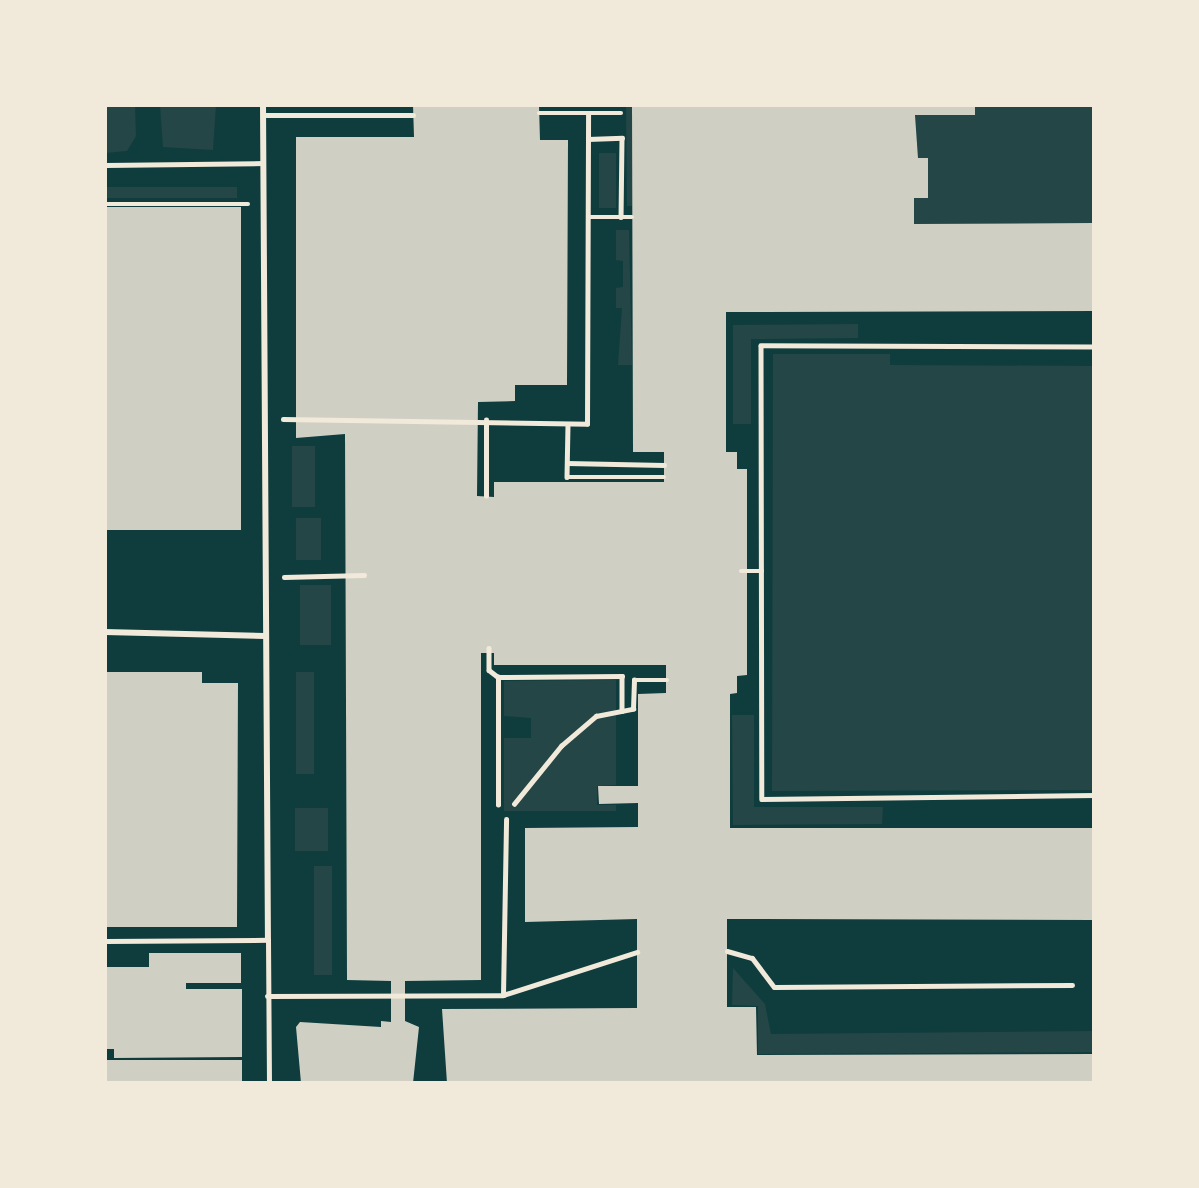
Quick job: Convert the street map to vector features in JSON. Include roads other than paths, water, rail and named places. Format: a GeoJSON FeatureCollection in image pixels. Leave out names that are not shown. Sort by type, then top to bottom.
{"type":"FeatureCollection","features":[{"type":"Feature","properties":{"kind":"street"},"geometry":{"type":"LineString","coordinates":[[263,105],[268,940]]}},
{"type":"Feature","properties":{"kind":"street"},"geometry":{"type":"LineString","coordinates":[[105,632],[265,636]]}},
{"type":"Feature","properties":{"kind":"lane"},"geometry":{"type":"LineString","coordinates":[[263,115],[413,115]]}},
{"type":"Feature","properties":{"kind":"lane"},"geometry":{"type":"LineString","coordinates":[[105,165],[263,163]]}},
{"type":"Feature","properties":{"kind":"lane"},"geometry":{"type":"LineString","coordinates":[[503,995],[506,819]]}},
{"type":"Feature","properties":{"kind":"lane"},"geometry":{"type":"LineString","coordinates":[[105,942],[268,940],[269,1081]]}},
{"type":"Feature","properties":{"kind":"lane"},"geometry":{"type":"LineString","coordinates":[[727,951],[752,958],[774,987],[1072,985]]}},
{"type":"Feature","properties":{"kind":"lane"},"geometry":{"type":"LineString","coordinates":[[267,996],[503,995],[637,952]]}}]}
